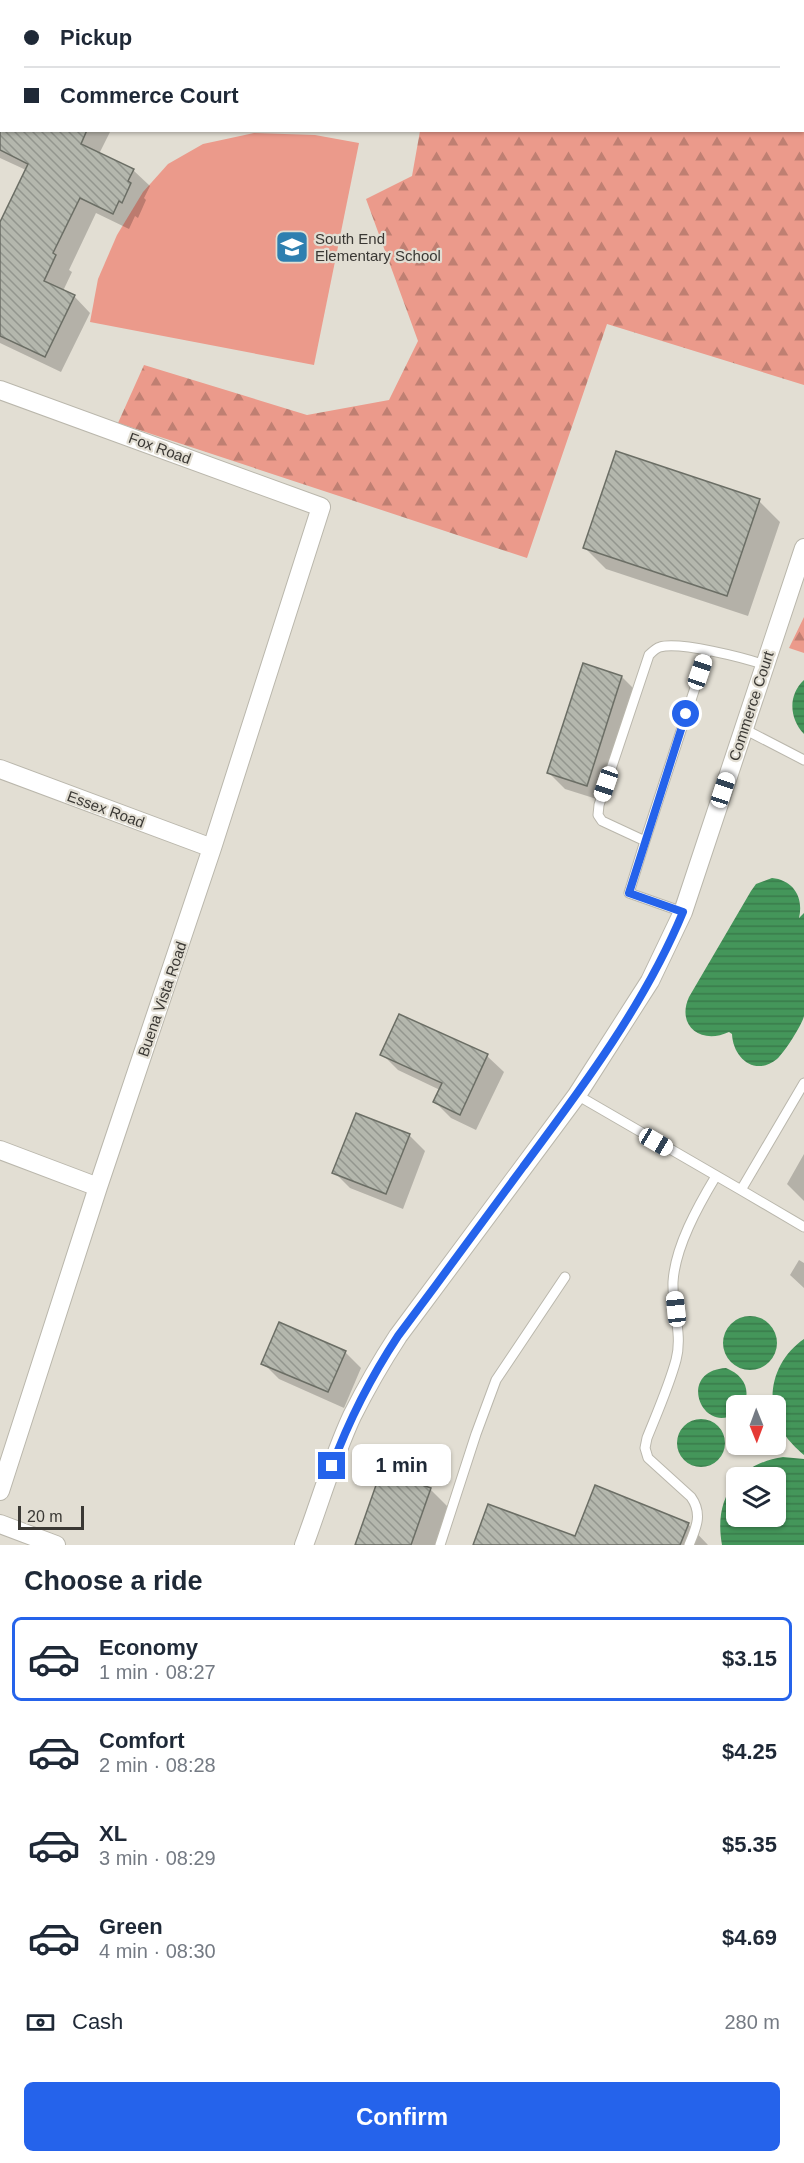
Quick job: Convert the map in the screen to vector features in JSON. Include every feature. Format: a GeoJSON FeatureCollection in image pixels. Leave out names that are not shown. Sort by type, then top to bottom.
{"type":"FeatureCollection","features":[{"type":"Feature","properties":{"kind":"street","name":"Fox Road"},"geometry":{"type":"LineString","coordinates":[[0,390],[321,507]]}},
{"type":"Feature","properties":{"kind":"street","name":"Buena Vista Road"},"geometry":{"type":"LineString","coordinates":[[0,1491],[98,1187],[212,848],[321,507]]}},
{"type":"Feature","properties":{"kind":"street","name":"Commerce Court"},"geometry":{"type":"LineString","coordinates":[[304,1545],[339,1447],[365,1390],[381,1363],[398,1336],[577,1095],[650,981],[683,912],[804,548]]}},
{"type":"Feature","properties":{"kind":"street","name":"Essex Road"},"geometry":{"type":"LineString","coordinates":[[0,769],[212,848]]}},
{"type":"Feature","properties":{"kind":"street"},"geometry":{"type":"LineString","coordinates":[[0,1150],[98,1187]]}},
{"type":"Feature","properties":{"kind":"street"},"geometry":{"type":"LineString","coordinates":[[0,1524],[46,1543]]}},
{"type":"Feature","properties":{"kind":"lane"},"geometry":{"type":"LineString","coordinates":[[645,841],[602,821],[598,815],[598,805],[649,655],[659,647],[674,645],[741,656],[765,664]]}},
{"type":"Feature","properties":{"kind":"lane"},"geometry":{"type":"LineString","coordinates":[[683,912],[629,893],[707,651]]}},
{"type":"Feature","properties":{"kind":"lane"},"geometry":{"type":"LineString","coordinates":[[744,729],[804,760]]}},
{"type":"Feature","properties":{"kind":"lane"},"geometry":{"type":"LineString","coordinates":[[741,1190],[804,1083]]}},
{"type":"Feature","properties":{"kind":"lane"},"geometry":{"type":"LineString","coordinates":[[577,1095],[804,1227]]}},
{"type":"Feature","properties":{"kind":"lane"},"geometry":{"type":"LineString","coordinates":[[689,1545],[697,1525],[697,1505],[692,1497],[648,1458],[645,1448],[676,1360],[680,1340],[673,1283],[676,1262],[695,1212],[716,1176]]}},
{"type":"Feature","properties":{"kind":"lane"},"geometry":{"type":"LineString","coordinates":[[440,1545],[496,1380],[565,1277]]}},
{"type":"Feature","properties":{"kind":"green space"},"geometry":{"type":"Polygon","coordinates":[[[420,132],[804,132],[804,385],[607,324],[527,558],[118,423],[144,365],[307,415],[389,400],[418,341],[366,199],[412,176],[420,132]]]}},
{"type":"Feature","properties":{"kind":"green space"},"geometry":{"type":"Polygon","coordinates":[[[254,133],[315,135],[359,143],[314,365],[90,322],[98,279],[117,235],[143,192],[168,164],[203,144],[254,133]]]}},
{"type":"Feature","properties":{"kind":"green space"},"geometry":{"type":"Polygon","coordinates":[[[804,617],[804,653],[789,648],[804,617]]]}},
{"type":"Feature","properties":{"kind":"shaded area"},"geometry":{"type":"Polygon","coordinates":[[[804,680],[804,734],[795,721],[792,707],[795,693],[804,680]]]}},
{"type":"Feature","properties":{"kind":"shaded area"},"geometry":{"type":"Polygon","coordinates":[[[772,878],[791,886],[800,903],[799,918],[804,913],[804,1016],[780,1056],[769,1064],[761,1066],[753,1065],[741,1057],[736,1051],[732,1034],[729,1032],[709,1036],[694,1030],[686,1017],[686,1007],[689,997],[751,891],[756,884],[772,878]]]}},
{"type":"Feature","properties":{"kind":"shaded area"},"geometry":{"type":"Polygon","coordinates":[[[745,1316],[755,1316],[765,1320],[773,1328],[777,1343],[773,1358],[765,1366],[755,1370],[745,1370],[735,1366],[727,1358],[723,1348],[723,1338],[727,1328],[735,1320],[745,1316]]]}},
{"type":"Feature","properties":{"kind":"shaded area"},"geometry":{"type":"Polygon","coordinates":[[[804,1339],[804,1455],[786,1436],[786,1395],[773,1395],[773,1386],[779,1368],[796,1345],[804,1339]]]}},
{"type":"Feature","properties":{"kind":"shaded area"},"geometry":{"type":"Polygon","coordinates":[[[726,1368],[741,1378],[746,1388],[747,1395],[726,1395],[726,1417],[724,1418],[713,1416],[705,1410],[700,1400],[698,1390],[702,1380],[711,1372],[726,1368]]]}},
{"type":"Feature","properties":{"kind":"shaded area"},"geometry":{"type":"Polygon","coordinates":[[[696,1419],[706,1419],[721,1429],[725,1443],[721,1457],[715,1463],[706,1467],[696,1467],[681,1457],[677,1448],[677,1438],[687,1423],[696,1419]]]}},
{"type":"Feature","properties":{"kind":"shaded area"},"geometry":{"type":"Polygon","coordinates":[[[783,1457],[804,1459],[804,1545],[722,1545],[721,1512],[726,1496],[726,1527],[786,1527],[786,1467],[753,1467],[783,1457]]]}},
{"type":"Feature","properties":{"kind":"building"},"geometry":{"type":"Polygon","coordinates":[[[0,132],[86,132],[81,144],[134,169],[128,181],[131,183],[122,203],[119,201],[113,214],[80,198],[53,253],[56,255],[44,281],[75,295],[45,357],[0,336],[0,222],[28,164],[0,150],[0,132]]]}},
{"type":"Feature","properties":{"kind":"building"},"geometry":{"type":"Polygon","coordinates":[[[616,451],[760,499],[727,596],[583,548],[616,451]]]}},
{"type":"Feature","properties":{"kind":"building"},"geometry":{"type":"Polygon","coordinates":[[[583,663],[622,676],[587,786],[547,773],[583,663]]]}},
{"type":"Feature","properties":{"kind":"building"},"geometry":{"type":"Polygon","coordinates":[[[399,1014],[488,1054],[460,1115],[433,1102],[442,1083],[380,1055],[399,1014]]]}},
{"type":"Feature","properties":{"kind":"building"},"geometry":{"type":"Polygon","coordinates":[[[356,1113],[410,1134],[386,1194],[332,1173],[356,1113]]]}},
{"type":"Feature","properties":{"kind":"building"},"geometry":{"type":"Polygon","coordinates":[[[279,1322],[346,1351],[328,1392],[261,1364],[279,1322]]]}},
{"type":"Feature","properties":{"kind":"building"},"geometry":{"type":"Polygon","coordinates":[[[381,1471],[431,1488],[411,1545],[355,1545],[381,1471]]]}},
{"type":"Feature","properties":{"kind":"building"},"geometry":{"type":"Polygon","coordinates":[[[595,1485],[689,1523],[680,1545],[473,1545],[488,1504],[575,1536],[595,1485]]]}},
{"type":"Feature","properties":{"kind":"place","name":"South End Elementary School"},"geometry":{"type":"Point","coordinates":[292,247]}},
{"type":"Feature","properties":{"kind":"route"},"geometry":{"type":"LineString","coordinates":[[332,1466],[365,1390],[398,1336],[577,1095],[650,981],[673,936],[683,912],[629,893],[686,714]]}}]}
